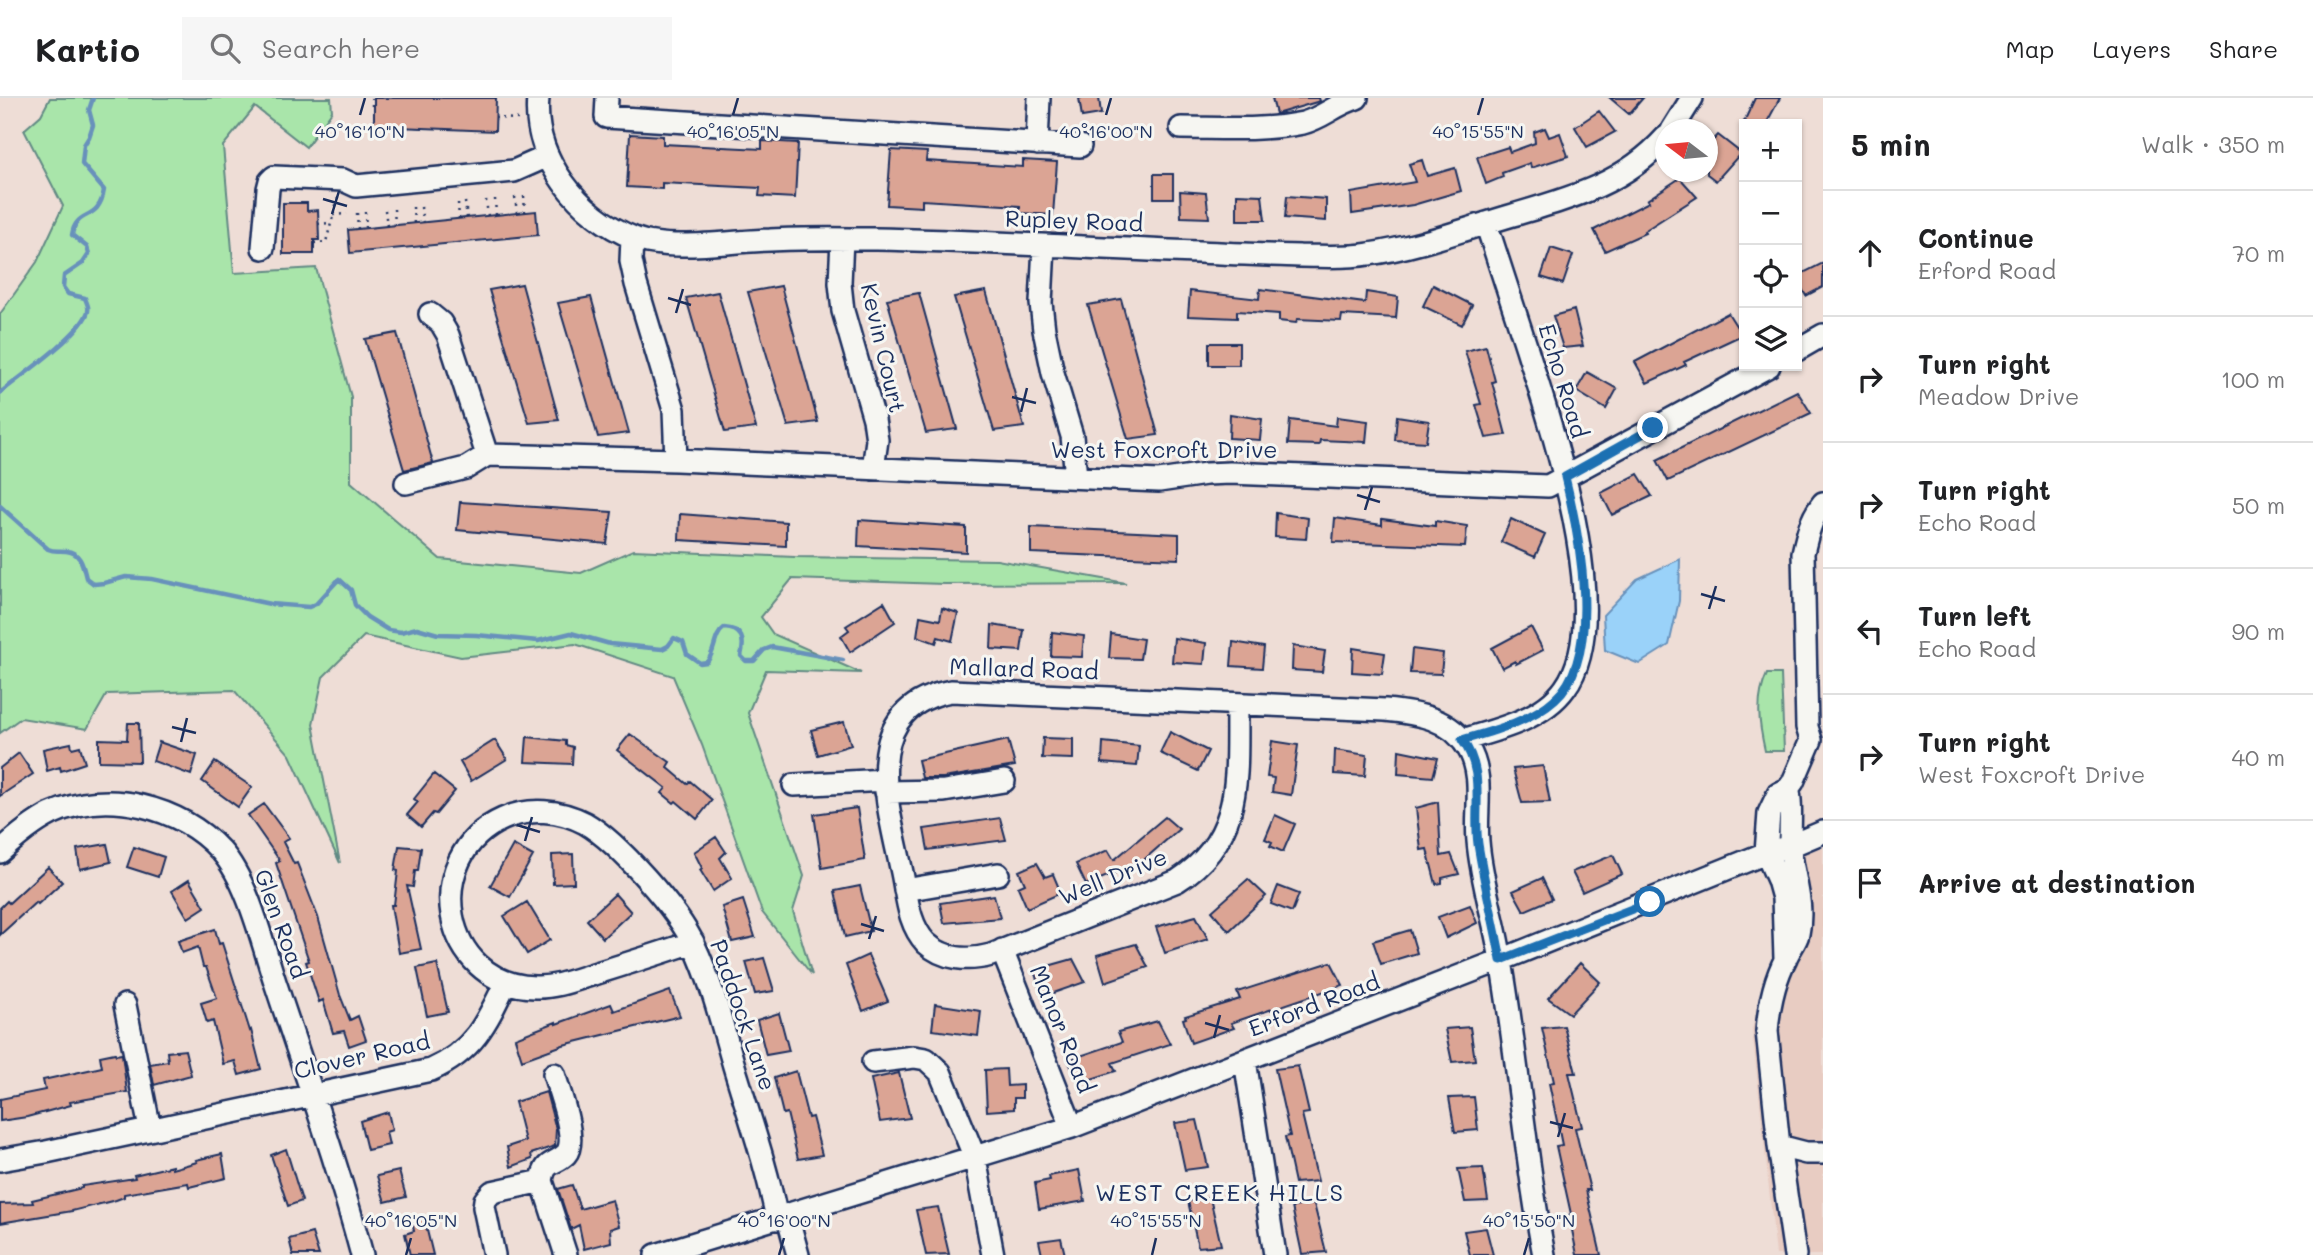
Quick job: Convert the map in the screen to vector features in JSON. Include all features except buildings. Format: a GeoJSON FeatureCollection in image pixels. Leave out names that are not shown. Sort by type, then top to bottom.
{"type":"FeatureCollection","features":[{"type":"Feature","properties":{"kind":"street","name":"Rupley Road"},"geometry":{"type":"LineString","coordinates":[[538,98],[539,128],[548,156],[561,180],[583,205],[632,237],[652,243],[673,244],[842,239],[1339,256],[1366,254],[1402,248],[1602,186],[1635,166],[1655,147]]}},
{"type":"Feature","properties":{"kind":"street"},"geometry":{"type":"LineString","coordinates":[[607,98],[606,117],[1080,146]]}},
{"type":"Feature","properties":{"kind":"street"},"geometry":{"type":"LineString","coordinates":[[1037,144],[1040,98]]}},
{"type":"Feature","properties":{"kind":"street"},"geometry":{"type":"LineString","coordinates":[[1181,128],[1269,127],[1303,123],[1341,103],[1357,98]]}},
{"type":"Feature","properties":{"kind":"street"},"geometry":{"type":"LineString","coordinates":[[1679,119],[1692,98]]}},
{"type":"Feature","properties":{"kind":"street"},"geometry":{"type":"LineString","coordinates":[[263,248],[268,190],[274,177],[343,180],[356,186],[514,171],[548,156]]}},
{"type":"Feature","properties":{"kind":"street","name":"Echo Road"},"geometry":{"type":"LineString","coordinates":[[1462,740],[1542,709],[1556,699],[1575,669],[1583,633],[1581,559],[1565,477],[1486,223]]}},
{"type":"Feature","properties":{"kind":"street"},"geometry":{"type":"LineString","coordinates":[[632,237],[631,261],[636,284],[674,410],[676,460]]}},
{"type":"Feature","properties":{"kind":"street","name":"Kevin Court"},"geometry":{"type":"LineString","coordinates":[[842,239],[840,283],[843,311],[874,419],[877,440],[873,469]]}},
{"type":"Feature","properties":{"kind":"street"},"geometry":{"type":"LineString","coordinates":[[1045,246],[1041,303],[1044,330],[1053,373],[1072,436],[1076,477]]}},
{"type":"Feature","properties":{"kind":"street"},"geometry":{"type":"LineString","coordinates":[[406,483],[466,468],[487,455],[448,335],[441,323],[430,314]]}},
{"type":"Feature","properties":{"kind":"street"},"geometry":{"type":"LineString","coordinates":[[1802,347],[1823,335]]}},
{"type":"Feature","properties":{"kind":"street","name":"West Foxcroft Drive"},"geometry":{"type":"LineString","coordinates":[[487,455],[676,460],[1159,481],[1230,473],[1548,486],[1760,371]]}},
{"type":"Feature","properties":{"kind":"street"},"geometry":{"type":"LineString","coordinates":[[1785,959],[1783,898],[1766,853],[1771,807],[1778,794],[1788,789],[1817,741],[1807,727],[1813,589],[1803,553],[1816,512],[1823,503]]}},
{"type":"Feature","properties":{"kind":"street","name":"Mallard Road"},"geometry":{"type":"LineString","coordinates":[[1002,950],[978,958],[962,958],[939,951],[927,944],[911,917],[886,786],[887,747],[899,720],[925,698],[951,691],[1403,711],[1436,720],[1449,727],[1462,740]]}},
{"type":"Feature","properties":{"kind":"street","name":"Well Drive"},"geometry":{"type":"LineString","coordinates":[[1002,950],[1177,881],[1205,861],[1217,844],[1230,814],[1236,766],[1237,704]]}},
{"type":"Feature","properties":{"kind":"street"},"geometry":{"type":"LineString","coordinates":[[1462,740],[1474,760],[1478,842],[1501,960],[1544,1255]]}},
{"type":"Feature","properties":{"kind":"street"},"geometry":{"type":"LineString","coordinates":[[794,785],[886,786],[944,791],[1004,781]]}},
{"type":"Feature","properties":{"kind":"street"},"geometry":{"type":"LineString","coordinates":[[1788,789],[1791,795],[1790,846],[1800,908],[1797,936],[1774,985],[1767,1031],[1779,1146],[1795,1255]]}},
{"type":"Feature","properties":{"kind":"street","name":"Glen Road"},"geometry":{"type":"LineString","coordinates":[[0,852],[35,823],[52,814],[93,804],[118,802],[149,807],[172,816],[204,836],[221,851],[241,885],[312,1095],[362,1255]]}},
{"type":"Feature","properties":{"kind":"street","name":"Paddock Lane"},"geometry":{"type":"LineString","coordinates":[[506,982],[480,967],[459,940],[450,912],[450,893],[459,860],[477,836],[492,824],[519,813],[553,812],[584,823],[596,830],[658,892],[693,943],[706,975],[782,1217],[798,1255]]}},
{"type":"Feature","properties":{"kind":"street","name":"Erford Road"},"geometry":{"type":"LineString","coordinates":[[656,1255],[1072,1127],[1823,832]]}},
{"type":"Feature","properties":{"kind":"street"},"geometry":{"type":"LineString","coordinates":[[905,890],[998,874]]}},
{"type":"Feature","properties":{"kind":"street"},"geometry":{"type":"LineString","coordinates":[[506,982],[536,988],[560,984],[693,943]]}},
{"type":"Feature","properties":{"kind":"street","name":"Manor Road"},"geometry":{"type":"LineString","coordinates":[[1002,950],[1072,1127]]}},
{"type":"Feature","properties":{"kind":"street","name":"Clover Road"},"geometry":{"type":"LineString","coordinates":[[0,1160],[431,1070],[446,1064],[464,1051],[479,1034],[506,982]]}},
{"type":"Feature","properties":{"kind":"street"},"geometry":{"type":"LineString","coordinates":[[125,1005],[150,1129]]}},
{"type":"Feature","properties":{"kind":"street"},"geometry":{"type":"LineString","coordinates":[[873,1062],[914,1057],[926,1059],[940,1072],[975,1158],[993,1255]]}},
{"type":"Feature","properties":{"kind":"street"},"geometry":{"type":"LineString","coordinates":[[1245,1060],[1275,1255]]}},
{"type":"Feature","properties":{"kind":"street"},"geometry":{"type":"LineString","coordinates":[[554,1074],[570,1133],[569,1147],[566,1154],[548,1164],[542,1181],[566,1255]]}},
{"type":"Feature","properties":{"kind":"street"},"geometry":{"type":"LineString","coordinates":[[1779,1146],[1806,1153],[1823,1153]]}},
{"type":"Feature","properties":{"kind":"street"},"geometry":{"type":"LineString","coordinates":[[495,1255],[484,1208],[485,1200],[492,1192],[542,1181]]}},
{"type":"Feature","properties":{"kind":"path"},"geometry":{"type":"LineString","coordinates":[[372,98],[372,106]]}},
{"type":"Feature","properties":{"kind":"path"},"geometry":{"type":"LineString","coordinates":[[495,118],[523,119]]}},
{"type":"Feature","properties":{"kind":"path"},"geometry":{"type":"LineString","coordinates":[[314,243],[326,242],[340,191]]}},
{"type":"Feature","properties":{"kind":"path"},"geometry":{"type":"LineString","coordinates":[[524,196],[525,212]]}},
{"type":"Feature","properties":{"kind":"path"},"geometry":{"type":"LineString","coordinates":[[515,197],[517,213]]}},
{"type":"Feature","properties":{"kind":"path"},"geometry":{"type":"LineString","coordinates":[[495,199],[496,215]]}},
{"type":"Feature","properties":{"kind":"path"},"geometry":{"type":"LineString","coordinates":[[486,200],[488,216]]}},
{"type":"Feature","properties":{"kind":"path"},"geometry":{"type":"LineString","coordinates":[[465,202],[467,218]]}},
{"type":"Feature","properties":{"kind":"path"},"geometry":{"type":"LineString","coordinates":[[458,203],[459,219]]}},
{"type":"Feature","properties":{"kind":"path"},"geometry":{"type":"LineString","coordinates":[[421,207],[423,223]]}},
{"type":"Feature","properties":{"kind":"path"},"geometry":{"type":"LineString","coordinates":[[413,208],[414,224]]}},
{"type":"Feature","properties":{"kind":"path"},"geometry":{"type":"LineString","coordinates":[[394,209],[395,225]]}},
{"type":"Feature","properties":{"kind":"path"},"geometry":{"type":"LineString","coordinates":[[386,210],[387,226]]}},
{"type":"Feature","properties":{"kind":"path"},"geometry":{"type":"LineString","coordinates":[[365,212],[366,228]]}},
{"type":"Feature","properties":{"kind":"path"},"geometry":{"type":"LineString","coordinates":[[357,213],[358,229]]}},
{"type":"Feature","properties":{"kind":"path"},"geometry":{"type":"LineString","coordinates":[[333,215],[347,214]]}},
{"type":"Feature","properties":{"kind":"path"},"geometry":{"type":"LineString","coordinates":[[318,224],[331,223]]}},
{"type":"Feature","properties":{"kind":"shaded area"},"geometry":{"type":"Polygon","coordinates":[[[1823,847],[1823,1255],[1776,1255],[1752,1029],[1775,952],[1772,863],[1823,847]]]}},
{"type":"Feature","properties":{"kind":"green space"},"geometry":{"type":"Polygon","coordinates":[[[50,98],[331,98],[332,111],[306,147],[255,107],[223,146],[234,273],[316,268],[351,397],[351,482],[440,559],[581,573],[633,550],[795,557],[997,560],[1126,583],[944,584],[792,579],[761,617],[773,634],[861,673],[766,670],[748,713],[804,876],[793,911],[812,975],[762,912],[702,745],[673,676],[575,644],[461,657],[364,636],[323,677],[313,724],[340,863],[290,755],[234,690],[107,694],[87,729],[21,718],[0,733],[0,314],[37,262],[63,206],[24,130],[41,115],[50,98]]]}},
{"type":"Feature","properties":{"kind":"green space"},"geometry":{"type":"Polygon","coordinates":[[[1767,674],[1781,674],[1784,751],[1765,751],[1759,712],[1767,674]]]}},
{"type":"Feature","properties":{"kind":"water"},"geometry":{"type":"Polygon","coordinates":[[[1680,559],[1679,601],[1669,645],[1639,664],[1605,650],[1603,615],[1637,579],[1680,559]]]}},
{"type":"Feature","properties":{"kind":"waterway"},"geometry":{"type":"LineString","coordinates":[[0,393],[61,345],[88,312],[85,298],[68,294],[63,287],[64,276],[83,263],[89,254],[87,247],[72,235],[74,227],[78,221],[93,212],[104,190],[82,164],[84,145],[93,125],[89,110],[93,98]]}},
{"type":"Feature","properties":{"kind":"waterway"},"geometry":{"type":"LineString","coordinates":[[0,506],[48,549],[75,554],[81,560],[86,578],[94,584],[126,577],[152,579],[270,604],[309,607],[316,604],[339,579],[351,590],[355,605],[367,617],[388,630],[401,632],[417,628],[438,634],[538,641],[571,633],[610,644],[662,649],[674,638],[683,642],[687,654],[700,663],[707,662],[718,635],[724,628],[739,633],[743,645],[741,656],[746,661],[754,661],[764,650],[772,647],[843,660]]}},
{"type":"Feature","properties":{"kind":"district","name":"WEST CREEK HILLS"},"geometry":{"type":"Point","coordinates":[1220,1193]}},
{"type":"Feature","properties":{"kind":"route"},"geometry":{"type":"LineString","coordinates":[[1650,902],[1501,960],[1478,842],[1474,760],[1462,740],[1542,709],[1556,699],[1566,686],[1578,660],[1583,633],[1584,597],[1581,559],[1565,477],[1653,428]]}}]}
